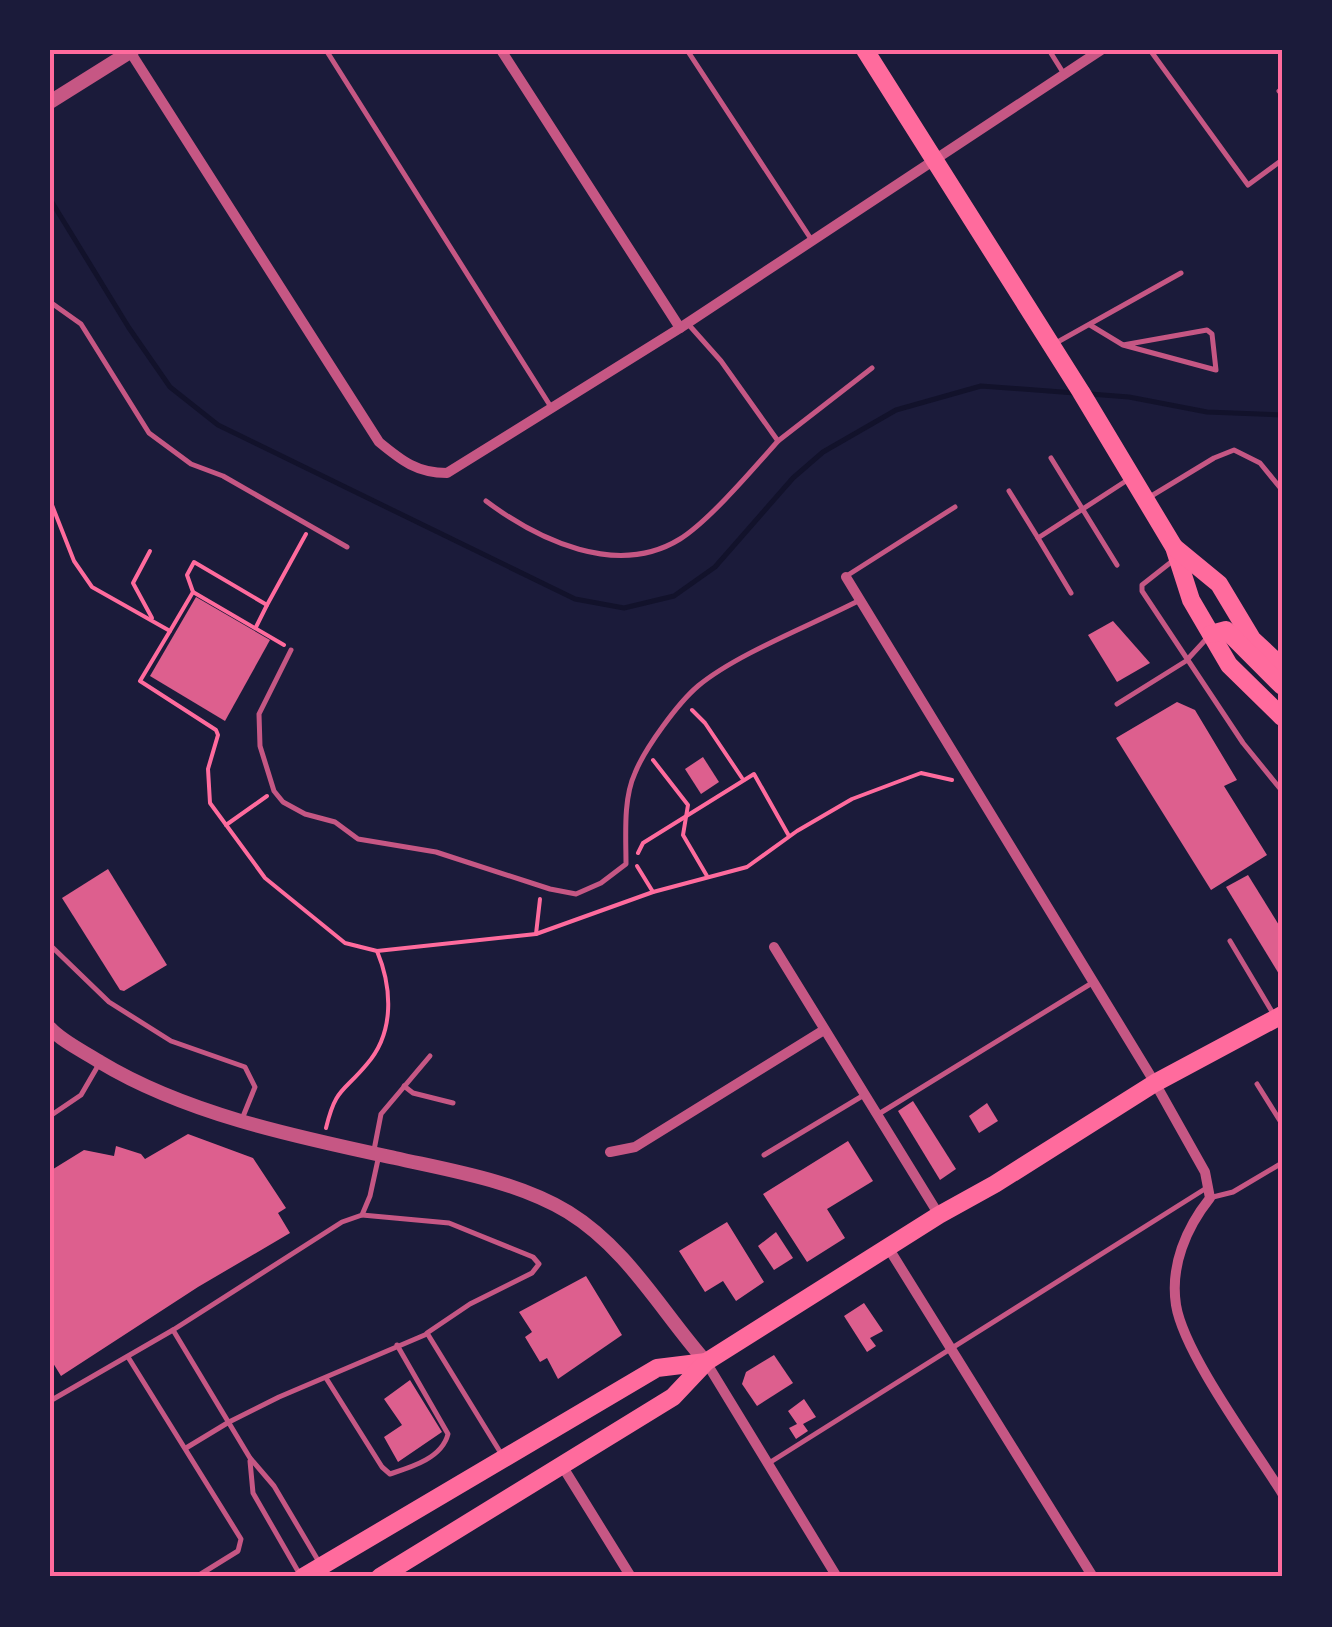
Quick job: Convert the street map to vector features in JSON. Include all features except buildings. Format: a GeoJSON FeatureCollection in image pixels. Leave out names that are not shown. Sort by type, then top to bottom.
{"type":"FeatureCollection","features":[{"type":"Feature","properties":{"kind":"main road"},"geometry":{"type":"LineString","coordinates":[[864,50],[1132,478],[1175,552],[1191,600],[1229,665],[1282,717]]}},
{"type":"Feature","properties":{"kind":"main road"},"geometry":{"type":"LineString","coordinates":[[1175,552],[1220,584],[1252,639],[1282,667]]}},
{"type":"Feature","properties":{"kind":"main road"},"geometry":{"type":"LineString","coordinates":[[1211,634],[1226,630],[1282,686]]}},
{"type":"Feature","properties":{"kind":"main road"},"geometry":{"type":"LineString","coordinates":[[380,1577],[674,1398],[706,1362],[939,1215],[1155,1083],[1280,1014]]}},
{"type":"Feature","properties":{"kind":"main road"},"geometry":{"type":"LineString","coordinates":[[302,1577],[324,1571],[503,1458],[657,1368],[706,1362]]}},
{"type":"Feature","properties":{"kind":"street"},"geometry":{"type":"LineString","coordinates":[[50,102],[131,50],[380,442],[410,468],[447,473],[683,326],[1101,50]]}},
{"type":"Feature","properties":{"kind":"street"},"geometry":{"type":"LineString","coordinates":[[501,50],[683,326]]}},
{"type":"Feature","properties":{"kind":"street"},"geometry":{"type":"LineString","coordinates":[[846,577],[1206,1172],[1210,1192],[1191,1224],[1180,1254],[1175,1284],[1177,1310],[1199,1360],[1282,1493]]}},
{"type":"Feature","properties":{"kind":"street"},"geometry":{"type":"LineString","coordinates":[[774,946],[939,1215]]}},
{"type":"Feature","properties":{"kind":"street"},"geometry":{"type":"LineString","coordinates":[[50,1028],[131,1080],[194,1106],[322,1142],[469,1174],[535,1196],[570,1214],[629,1262],[706,1362],[836,1577]]}},
{"type":"Feature","properties":{"kind":"street"},"geometry":{"type":"LineString","coordinates":[[610,1152],[635,1147],[824,1030]]}},
{"type":"Feature","properties":{"kind":"street"},"geometry":{"type":"LineString","coordinates":[[889,1248],[1093,1577]]}},
{"type":"Feature","properties":{"kind":"street"},"geometry":{"type":"LineString","coordinates":[[562,1464],[632,1577]]}},
{"type":"Feature","properties":{"kind":"lane"},"geometry":{"type":"LineString","coordinates":[[326,50],[552,408]]}},
{"type":"Feature","properties":{"kind":"lane"},"geometry":{"type":"LineString","coordinates":[[687,50],[812,242]]}},
{"type":"Feature","properties":{"kind":"lane"},"geometry":{"type":"LineString","coordinates":[[1050,50],[1064,74]]}},
{"type":"Feature","properties":{"kind":"lane"},"geometry":{"type":"LineString","coordinates":[[1150,50],[1248,186],[1282,160]]}},
{"type":"Feature","properties":{"kind":"lane"},"geometry":{"type":"LineString","coordinates":[[1054,348],[1181,273]]}},
{"type":"Feature","properties":{"kind":"lane"},"geometry":{"type":"LineString","coordinates":[[50,302],[81,324],[149,433],[191,464],[223,476],[347,547]]}},
{"type":"Feature","properties":{"kind":"lane"},"geometry":{"type":"LineString","coordinates":[[1090,325],[1123,345],[1216,370],[1212,334],[1207,330],[1123,345]]}},
{"type":"Feature","properties":{"kind":"lane"},"geometry":{"type":"LineString","coordinates":[[683,326],[721,361],[778,441]]}},
{"type":"Feature","properties":{"kind":"lane"},"geometry":{"type":"LineString","coordinates":[[486,501],[526,528],[567,547],[605,554],[654,550],[684,537],[778,441],[872,368]]}},
{"type":"Feature","properties":{"kind":"lane"},"geometry":{"type":"LineString","coordinates":[[1145,500],[1234,450],[1260,463],[1282,490]]}},
{"type":"Feature","properties":{"kind":"lane"},"geometry":{"type":"LineString","coordinates":[[1051,458],[1117,565]]}},
{"type":"Feature","properties":{"kind":"lane"},"geometry":{"type":"LineString","coordinates":[[1038,538],[1132,478]]}},
{"type":"Feature","properties":{"kind":"lane"},"geometry":{"type":"LineString","coordinates":[[1009,491],[1071,593]]}},
{"type":"Feature","properties":{"kind":"lane"},"geometry":{"type":"LineString","coordinates":[[846,577],[956,507]]}},
{"type":"Feature","properties":{"kind":"lane"},"geometry":{"type":"LineString","coordinates":[[1175,552],[1142,585],[1142,591],[1243,743],[1282,791]]}},
{"type":"Feature","properties":{"kind":"lane"},"geometry":{"type":"LineString","coordinates":[[291,650],[259,714],[260,746],[274,790],[282,802],[334,822],[358,839],[436,852],[576,894],[601,883],[626,864],[626,821],[634,774],[697,687],[860,600]]}},
{"type":"Feature","properties":{"kind":"lane"},"geometry":{"type":"LineString","coordinates":[[1117,704],[1186,661],[1211,634]]}},
{"type":"Feature","properties":{"kind":"lane"},"geometry":{"type":"LineString","coordinates":[[1230,941],[1280,1014]]}},
{"type":"Feature","properties":{"kind":"lane"},"geometry":{"type":"LineString","coordinates":[[50,945],[110,1002],[172,1041],[246,1067],[255,1087],[242,1119]]}},
{"type":"Feature","properties":{"kind":"lane"},"geometry":{"type":"LineString","coordinates":[[876,1116],[1092,983]]}},
{"type":"Feature","properties":{"kind":"lane"},"geometry":{"type":"LineString","coordinates":[[362,1215],[370,1196],[382,1114],[430,1056]]}},
{"type":"Feature","properties":{"kind":"lane"},"geometry":{"type":"LineString","coordinates":[[50,1116],[81,1095],[100,1062]]}},
{"type":"Feature","properties":{"kind":"lane"},"geometry":{"type":"LineString","coordinates":[[1257,1084],[1282,1124]]}},
{"type":"Feature","properties":{"kind":"lane"},"geometry":{"type":"LineString","coordinates":[[404,1086],[413,1093],[453,1103]]}},
{"type":"Feature","properties":{"kind":"lane"},"geometry":{"type":"LineString","coordinates":[[764,1155],[864,1095]]}},
{"type":"Feature","properties":{"kind":"lane"},"geometry":{"type":"LineString","coordinates":[[766,1464],[1210,1192],[1232,1192],[1282,1163]]}},
{"type":"Feature","properties":{"kind":"lane"},"geometry":{"type":"LineString","coordinates":[[50,1402],[173,1330],[342,1222],[362,1215],[449,1223],[533,1257],[538,1264],[532,1273],[470,1304],[428,1333],[228,1422],[186,1448]]}},
{"type":"Feature","properties":{"kind":"lane"},"geometry":{"type":"LineString","coordinates":[[173,1330],[324,1571]]}},
{"type":"Feature","properties":{"kind":"lane"},"geometry":{"type":"LineString","coordinates":[[428,1333],[503,1458]]}},
{"type":"Feature","properties":{"kind":"lane"},"geometry":{"type":"LineString","coordinates":[[326,1378],[382,1467],[390,1474],[411,1467],[440,1450],[448,1434],[396,1345]]}},
{"type":"Feature","properties":{"kind":"lane"},"geometry":{"type":"LineString","coordinates":[[128,1356],[240,1539],[242,1546],[196,1577]]}},
{"type":"Feature","properties":{"kind":"lane"},"geometry":{"type":"LineString","coordinates":[[250,1458],[252,1493],[302,1577]]}},
{"type":"Feature","properties":{"kind":"path"},"geometry":{"type":"LineString","coordinates":[[50,500],[74,561],[92,586],[170,631]]}},
{"type":"Feature","properties":{"kind":"path"},"geometry":{"type":"LineString","coordinates":[[256,627],[311,525]]}},
{"type":"Feature","properties":{"kind":"path"},"geometry":{"type":"LineString","coordinates":[[150,551],[133,583],[154,622]]}},
{"type":"Feature","properties":{"kind":"path"},"geometry":{"type":"LineString","coordinates":[[267,605],[194,562],[187,576],[193,592],[291,650]]}},
{"type":"Feature","properties":{"kind":"path"},"geometry":{"type":"LineString","coordinates":[[193,592],[140,682],[216,730],[208,769],[210,803],[265,878],[345,943],[377,951],[536,934],[653,892],[747,867],[789,836],[852,799],[921,773],[972,784]]}},
{"type":"Feature","properties":{"kind":"path"},"geometry":{"type":"LineString","coordinates":[[684,702],[705,723],[742,778]]}},
{"type":"Feature","properties":{"kind":"path"},"geometry":{"type":"LineString","coordinates":[[647,752],[688,805],[683,835],[708,878]]}},
{"type":"Feature","properties":{"kind":"path"},"geometry":{"type":"LineString","coordinates":[[653,892],[634,861],[643,843],[742,778],[754,774],[789,836]]}},
{"type":"Feature","properties":{"kind":"path"},"geometry":{"type":"LineString","coordinates":[[226,825],[274,790]]}},
{"type":"Feature","properties":{"kind":"path"},"geometry":{"type":"LineString","coordinates":[[536,934],[542,886]]}},
{"type":"Feature","properties":{"kind":"path"},"geometry":{"type":"LineString","coordinates":[[322,1142],[334,1096],[367,1064],[381,1042],[389,1004],[386,972],[377,951]]}},
{"type":"Feature","properties":{"kind":"waterway"},"geometry":{"type":"LineString","coordinates":[[50,199],[170,387],[218,425],[575,599],[624,608],[674,596],[715,567],[793,478],[823,452],[896,410],[981,386],[1075,393]]}},
{"type":"Feature","properties":{"kind":"waterway"},"geometry":{"type":"LineString","coordinates":[[1090,394],[1207,412],[1282,415]]}}]}
